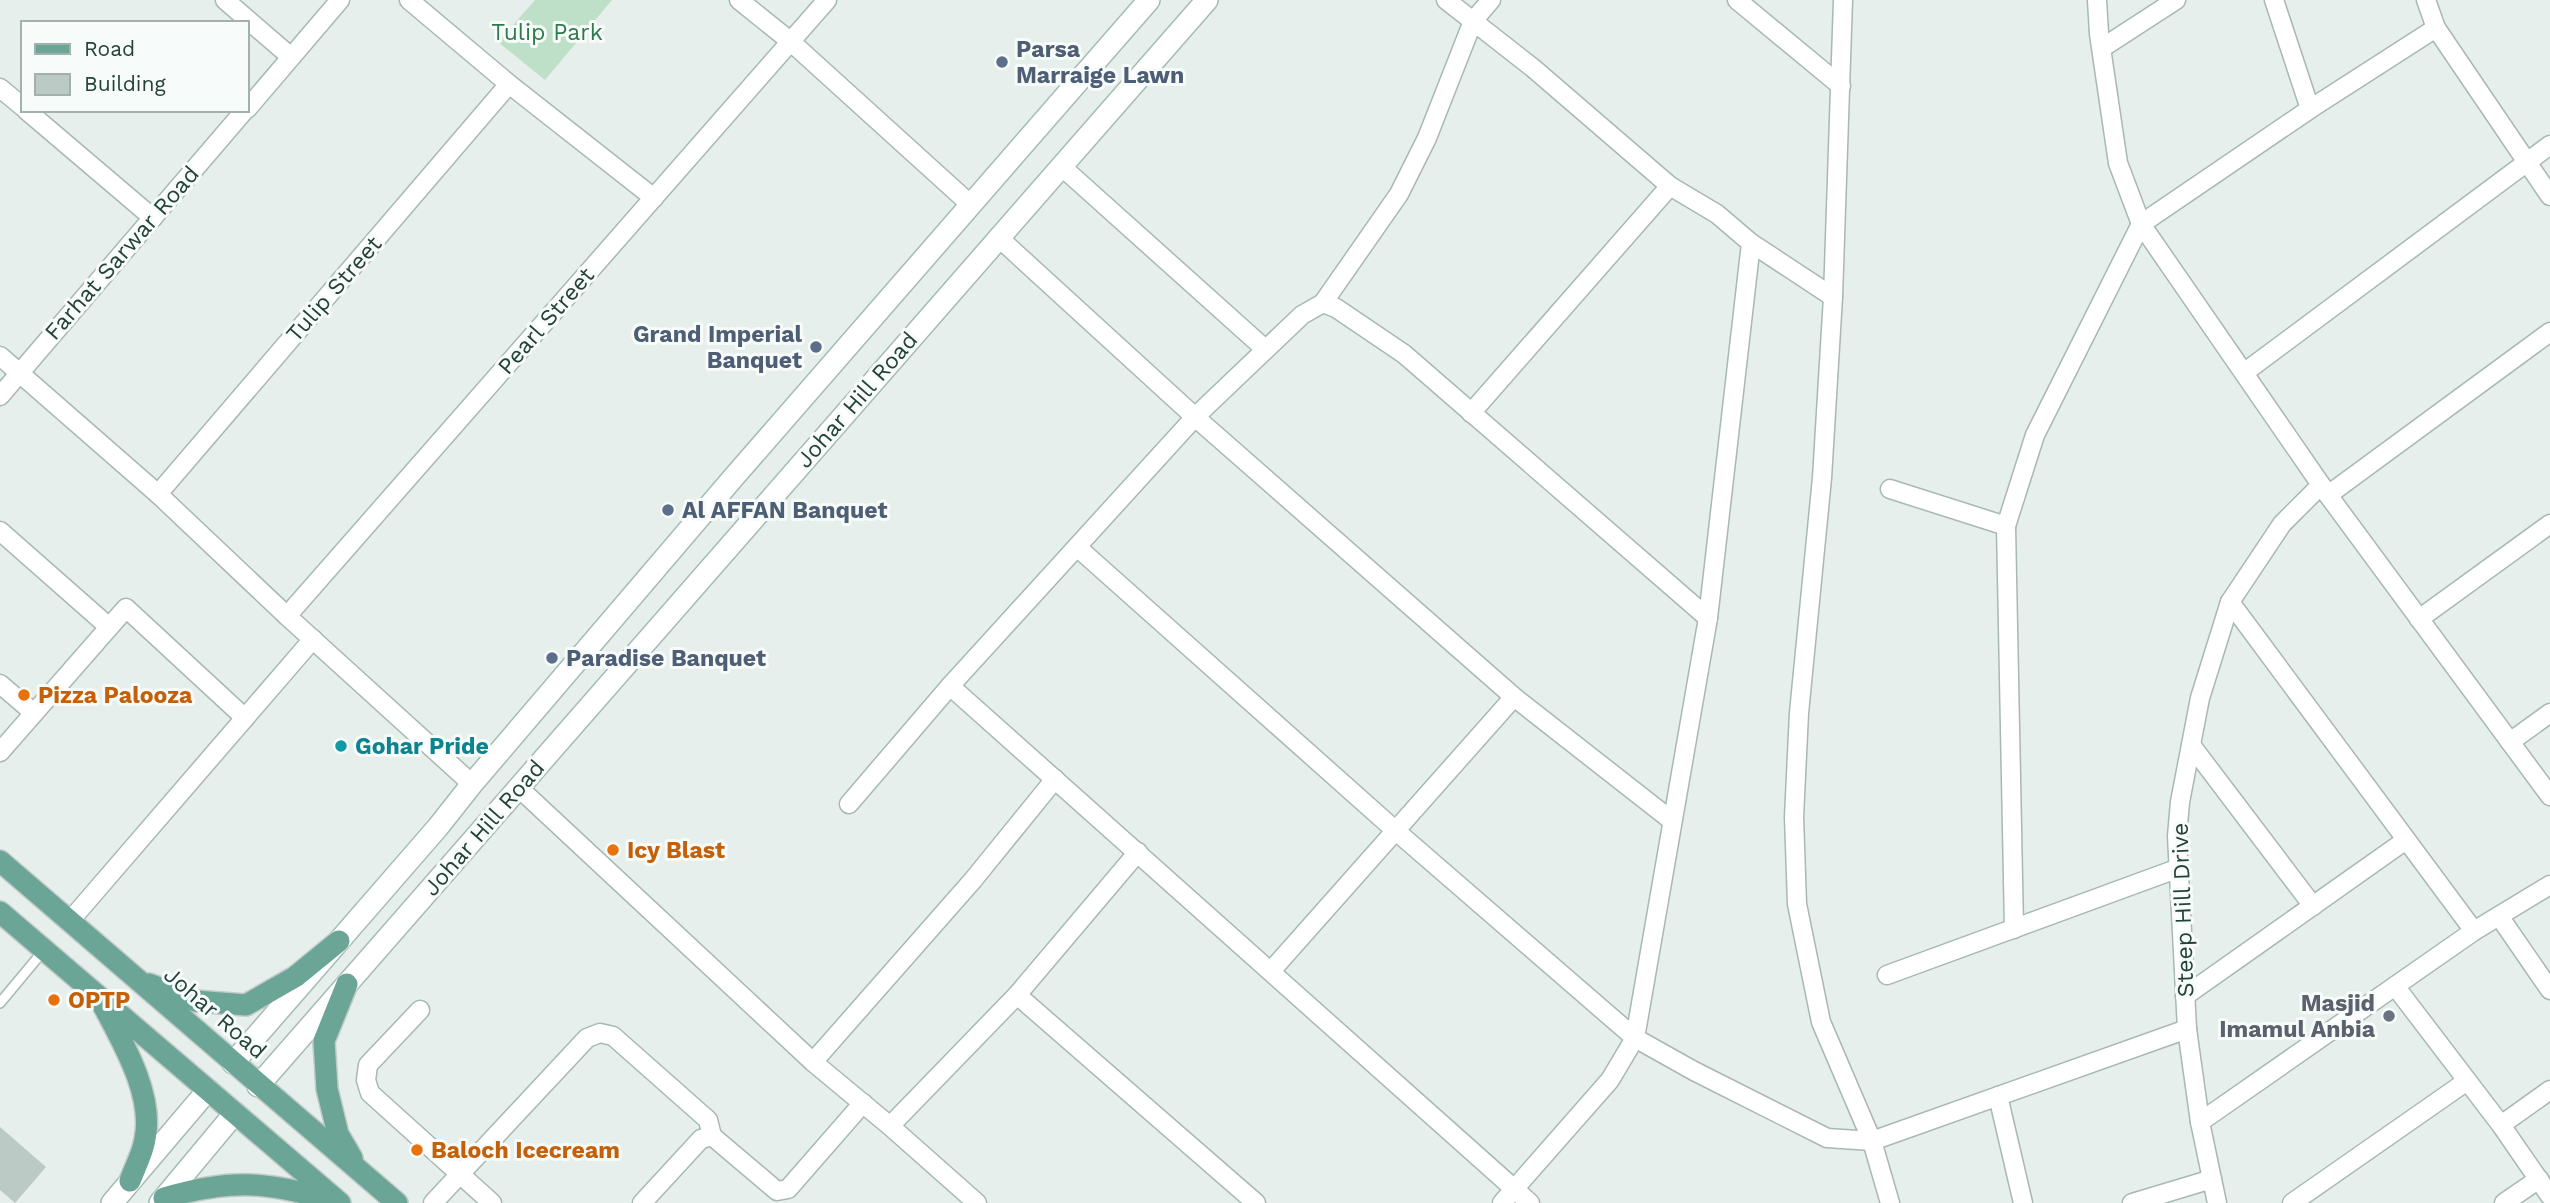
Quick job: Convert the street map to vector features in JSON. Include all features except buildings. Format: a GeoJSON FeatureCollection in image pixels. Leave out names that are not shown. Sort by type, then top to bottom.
{"type":"FeatureCollection","features":[{"type":"Feature","properties":{"kind":"main road","name":"Johar Road"},"geometry":{"type":"LineString","coordinates":[[0,861],[397,1203]]}},
{"type":"Feature","properties":{"kind":"main road"},"geometry":{"type":"LineString","coordinates":[[0,912],[339,1203]]}},
{"type":"Feature","properties":{"kind":"main road"},"geometry":{"type":"LineString","coordinates":[[137,980],[195,1001],[246,1005],[295,977],[339,942]]}},
{"type":"Feature","properties":{"kind":"main road"},"geometry":{"type":"LineString","coordinates":[[347,984],[324,1041],[327,1089],[338,1133],[363,1176]]}},
{"type":"Feature","properties":{"kind":"main road"},"geometry":{"type":"LineString","coordinates":[[97,995],[125,1045],[144,1098],[145,1139],[130,1181]]}},
{"type":"Feature","properties":{"kind":"main road"},"geometry":{"type":"LineString","coordinates":[[162,1200],[202,1187],[243,1183],[292,1189],[339,1203]]}},
{"type":"Feature","properties":{"kind":"street"},"geometry":{"type":"LineString","coordinates":[[225,0],[291,57]]}},
{"type":"Feature","properties":{"kind":"street","name":"Farhat Sarwar Road"},"geometry":{"type":"LineString","coordinates":[[248,107],[340,0]]}},
{"type":"Feature","properties":{"kind":"street"},"geometry":{"type":"LineString","coordinates":[[409,0],[509,84],[654,198]]}},
{"type":"Feature","properties":{"kind":"street"},"geometry":{"type":"LineString","coordinates":[[740,0],[790,41],[971,205]]}},
{"type":"Feature","properties":{"kind":"street","name":"Pearl Street"},"geometry":{"type":"LineString","coordinates":[[287,616],[827,0]]}},
{"type":"Feature","properties":{"kind":"street","name":"Johar Hill Road"},"geometry":{"type":"LineString","coordinates":[[233,1063],[1149,0]]}},
{"type":"Feature","properties":{"kind":"street","name":"Johar Hill Road"},"geometry":{"type":"LineString","coordinates":[[258,1086],[1207,0]]}},
{"type":"Feature","properties":{"kind":"street"},"geometry":{"type":"LineString","coordinates":[[1446,0],[1533,68],[1671,186],[1717,214],[1751,243],[1833,297]]}},
{"type":"Feature","properties":{"kind":"street"},"geometry":{"type":"LineString","coordinates":[[849,804],[950,686],[1195,417],[1302,315],[1323,303],[1399,194],[1427,138],[1473,21],[1491,0]]}},
{"type":"Feature","properties":{"kind":"street"},"geometry":{"type":"LineString","coordinates":[[1737,0],[1841,86]]}},
{"type":"Feature","properties":{"kind":"street"},"geometry":{"type":"LineString","coordinates":[[1843,0],[1833,297],[1822,478],[1799,713],[1794,817],[1797,904],[1821,1023],[1872,1141],[1890,1203]]}},
{"type":"Feature","properties":{"kind":"street"},"geometry":{"type":"LineString","coordinates":[[2097,0],[2118,163],[2141,224],[2325,490],[2550,796]]}},
{"type":"Feature","properties":{"kind":"street"},"geometry":{"type":"LineString","coordinates":[[2102,48],[2175,0]]}},
{"type":"Feature","properties":{"kind":"street"},"geometry":{"type":"LineString","coordinates":[[2274,0],[2310,109]]}},
{"type":"Feature","properties":{"kind":"street"},"geometry":{"type":"LineString","coordinates":[[2427,0],[2436,28],[2550,195]]}},
{"type":"Feature","properties":{"kind":"street"},"geometry":{"type":"LineString","coordinates":[[2014,929],[2007,526],[2035,435],[2141,224],[2310,109],[2436,28]]}},
{"type":"Feature","properties":{"kind":"street","name":"Tulip Street"},"geometry":{"type":"LineString","coordinates":[[158,494],[509,84]]}},
{"type":"Feature","properties":{"kind":"street"},"geometry":{"type":"LineString","coordinates":[[0,88],[21,106]]}},
{"type":"Feature","properties":{"kind":"street"},"geometry":{"type":"LineString","coordinates":[[28,112],[153,218]]}},
{"type":"Feature","properties":{"kind":"street","name":"Farhat Sarwar Road"},"geometry":{"type":"LineString","coordinates":[[0,396],[243,112]]}},
{"type":"Feature","properties":{"kind":"street"},"geometry":{"type":"LineString","coordinates":[[2245,372],[2550,145]]}},
{"type":"Feature","properties":{"kind":"street"},"geometry":{"type":"LineString","coordinates":[[1060,166],[1265,349]]}},
{"type":"Feature","properties":{"kind":"street"},"geometry":{"type":"LineString","coordinates":[[1471,412],[1671,186]]}},
{"type":"Feature","properties":{"kind":"street"},"geometry":{"type":"LineString","coordinates":[[998,237],[1195,417],[1514,697],[1671,820]]}},
{"type":"Feature","properties":{"kind":"street"},"geometry":{"type":"LineString","coordinates":[[1508,1196],[1610,1080],[1635,1038],[1708,618],[1751,243]]}},
{"type":"Feature","properties":{"kind":"street"},"geometry":{"type":"LineString","coordinates":[[1323,303],[1336,308],[1404,354],[1708,618]]}},
{"type":"Feature","properties":{"kind":"street","name":"Steep Hill Drive"},"geometry":{"type":"LineString","coordinates":[[2217,1203],[2200,1122],[2188,1029],[2177,836],[2180,802],[2200,698],[2231,602],[2282,524],[2325,490],[2550,332]]}},
{"type":"Feature","properties":{"kind":"street"},"geometry":{"type":"LineString","coordinates":[[0,356],[158,494],[287,616],[472,784]]}},
{"type":"Feature","properties":{"kind":"street"},"geometry":{"type":"LineString","coordinates":[[1890,489],[2007,526]]}},
{"type":"Feature","properties":{"kind":"street"},"geometry":{"type":"LineString","coordinates":[[2419,619],[2550,524]]}},
{"type":"Feature","properties":{"kind":"street"},"geometry":{"type":"LineString","coordinates":[[0,531],[109,627]]}},
{"type":"Feature","properties":{"kind":"street"},"geometry":{"type":"LineString","coordinates":[[1077,547],[1395,831],[1635,1038],[1827,1138],[1872,1141],[2188,1029]]}},
{"type":"Feature","properties":{"kind":"street"},"geometry":{"type":"LineString","coordinates":[[2231,602],[2474,931]]}},
{"type":"Feature","properties":{"kind":"street"},"geometry":{"type":"LineString","coordinates":[[0,752],[126,608],[245,718]]}},
{"type":"Feature","properties":{"kind":"street"},"geometry":{"type":"LineString","coordinates":[[69,922],[313,639]]}},
{"type":"Feature","properties":{"kind":"street"},"geometry":{"type":"LineString","coordinates":[[0,684],[34,713]]}},
{"type":"Feature","properties":{"kind":"street"},"geometry":{"type":"LineString","coordinates":[[950,686],[1271,971],[1508,1196],[1530,1203]]}},
{"type":"Feature","properties":{"kind":"street"},"geometry":{"type":"LineString","coordinates":[[1271,971],[1514,697]]}},
{"type":"Feature","properties":{"kind":"street"},"geometry":{"type":"LineString","coordinates":[[2510,742],[2550,713]]}},
{"type":"Feature","properties":{"kind":"street"},"geometry":{"type":"LineString","coordinates":[[2191,745],[2313,906]]}},
{"type":"Feature","properties":{"kind":"street"},"geometry":{"type":"LineString","coordinates":[[813,1062],[973,880],[1055,779]]}},
{"type":"Feature","properties":{"kind":"street"},"geometry":{"type":"LineString","coordinates":[[519,788],[813,1062],[977,1203]]}},
{"type":"Feature","properties":{"kind":"street"},"geometry":{"type":"LineString","coordinates":[[2185,996],[2406,840]]}},
{"type":"Feature","properties":{"kind":"street"},"geometry":{"type":"LineString","coordinates":[[890,1126],[1017,995],[1138,852]]}},
{"type":"Feature","properties":{"kind":"street"},"geometry":{"type":"LineString","coordinates":[[1887,975],[2179,869]]}},
{"type":"Feature","properties":{"kind":"street"},"geometry":{"type":"LineString","coordinates":[[2200,1122],[2474,931],[2550,886]]}},
{"type":"Feature","properties":{"kind":"street"},"geometry":{"type":"LineString","coordinates":[[370,905],[400,924]]}},
{"type":"Feature","properties":{"kind":"street"},"geometry":{"type":"LineString","coordinates":[[2499,916],[2550,990]]}},
{"type":"Feature","properties":{"kind":"street"},"geometry":{"type":"LineString","coordinates":[[2395,986],[2501,1125],[2550,1196]]}},
{"type":"Feature","properties":{"kind":"street"},"geometry":{"type":"LineString","coordinates":[[1017,995],[1256,1203]]}},
{"type":"Feature","properties":{"kind":"street"},"geometry":{"type":"LineString","coordinates":[[420,1010],[368,1065],[366,1080],[370,1093],[492,1203]]}},
{"type":"Feature","properties":{"kind":"street"},"geometry":{"type":"LineString","coordinates":[[433,1203],[586,1038],[600,1033],[613,1036],[708,1121],[712,1136],[777,1191],[788,1189],[863,1103]]}},
{"type":"Feature","properties":{"kind":"street"},"geometry":{"type":"LineString","coordinates":[[2292,1203],[2467,1081]]}},
{"type":"Feature","properties":{"kind":"street"},"geometry":{"type":"LineString","coordinates":[[111,1203],[208,1090]]}},
{"type":"Feature","properties":{"kind":"street"},"geometry":{"type":"LineString","coordinates":[[2501,1125],[2550,1090]]}},
{"type":"Feature","properties":{"kind":"street"},"geometry":{"type":"LineString","coordinates":[[1998,1096],[2022,1203]]}},
{"type":"Feature","properties":{"kind":"street"},"geometry":{"type":"LineString","coordinates":[[162,1200],[235,1113]]}},
{"type":"Feature","properties":{"kind":"street"},"geometry":{"type":"LineString","coordinates":[[642,1203],[701,1139],[712,1136]]}},
{"type":"Feature","properties":{"kind":"street"},"geometry":{"type":"LineString","coordinates":[[2132,1203],[2212,1179]]}},
{"type":"Feature","properties":{"kind":"street"},"geometry":{"type":"LineString","coordinates":[[2504,1203],[2539,1180]]}},
{"type":"Feature","properties":{"kind":"lane"},"geometry":{"type":"LineString","coordinates":[[0,1003],[45,950]]}},
{"type":"Feature","properties":{"kind":"green space","name":"Tulip Park"},"geometry":{"type":"Polygon","coordinates":[[[535,0],[612,0],[545,80],[498,42],[535,0]]]}},
{"type":"Feature","properties":{"kind":"place","name":"Parsa Marraige Lawn"},"geometry":{"type":"Point","coordinates":[1002,62]}},
{"type":"Feature","properties":{"kind":"place","name":"Grand Imperial Banquet"},"geometry":{"type":"Point","coordinates":[816,347]}},
{"type":"Feature","properties":{"kind":"place","name":"Al AFFAN Banquet"},"geometry":{"type":"Point","coordinates":[668,510]}},
{"type":"Feature","properties":{"kind":"place","name":"Paradise Banquet"},"geometry":{"type":"Point","coordinates":[552,658]}},
{"type":"Feature","properties":{"kind":"place","name":"Pizza Palooza"},"geometry":{"type":"Point","coordinates":[24,695]}},
{"type":"Feature","properties":{"kind":"place","name":"Gohar Pride"},"geometry":{"type":"Point","coordinates":[341,746]}},
{"type":"Feature","properties":{"kind":"place","name":"Icy Blast"},"geometry":{"type":"Point","coordinates":[613,850]}},
{"type":"Feature","properties":{"kind":"place","name":"OPTP"},"geometry":{"type":"Point","coordinates":[54,1000]}},
{"type":"Feature","properties":{"kind":"place","name":"Masjid Imamul Anbia"},"geometry":{"type":"Point","coordinates":[2389,1016]}},
{"type":"Feature","properties":{"kind":"place","name":"Baloch Icecream"},"geometry":{"type":"Point","coordinates":[417,1150]}}]}
